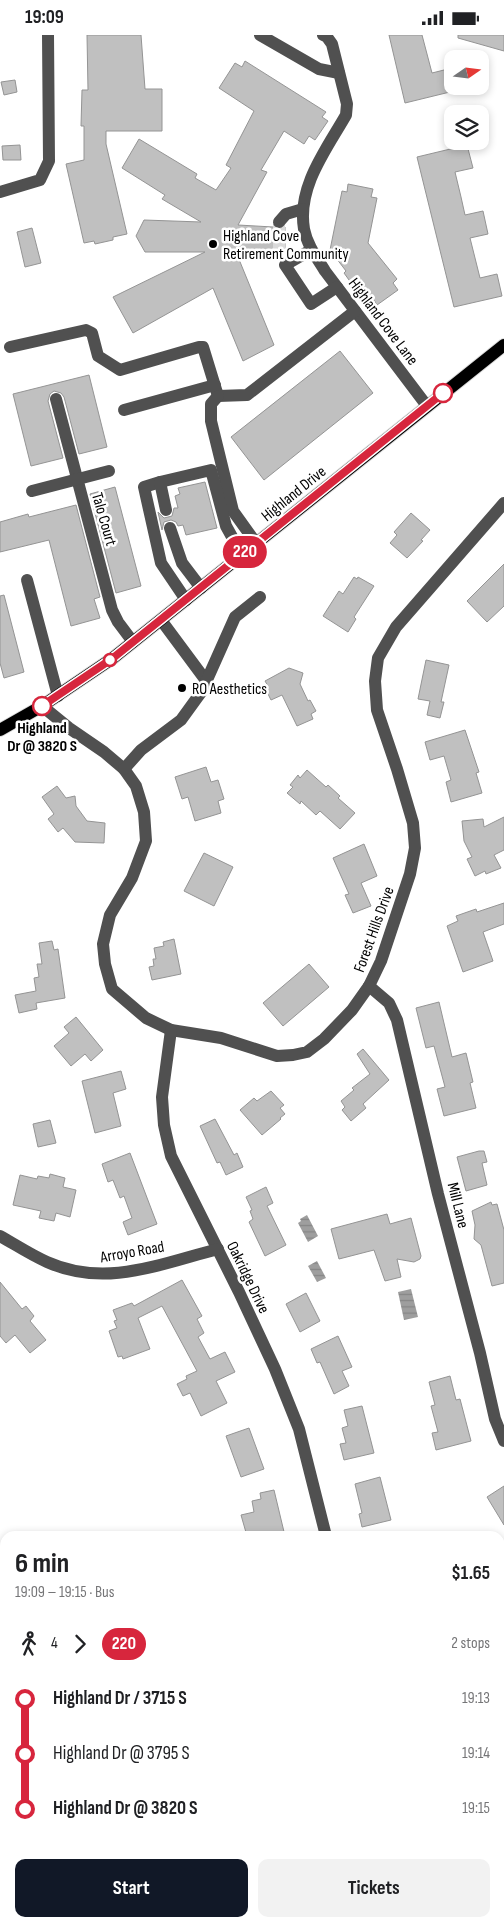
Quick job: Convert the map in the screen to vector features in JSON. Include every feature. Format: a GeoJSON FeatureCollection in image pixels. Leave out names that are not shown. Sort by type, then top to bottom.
{"type":"FeatureCollection","features":[{"type":"Feature","properties":{"kind":"main road","name":"Highland Drive"},"geometry":{"type":"LineString","coordinates":[[0,730],[58,696],[133,642],[427,406],[503,348]]}},
{"type":"Feature","properties":{"kind":"street"},"geometry":{"type":"LineString","coordinates":[[0,193],[40,180],[50,161],[48,35]]}},
{"type":"Feature","properties":{"kind":"street"},"geometry":{"type":"LineString","coordinates":[[260,35],[319,69],[339,73]]}},
{"type":"Feature","properties":{"kind":"street","name":"Highland Cove Lane"},"geometry":{"type":"LineString","coordinates":[[323,35],[332,44],[347,104],[346,115],[312,176],[306,191],[303,209],[304,230],[311,250],[427,406]]}},
{"type":"Feature","properties":{"kind":"street"},"geometry":{"type":"LineString","coordinates":[[279,223],[286,214],[303,209]]}},
{"type":"Feature","properties":{"kind":"street"},"geometry":{"type":"LineString","coordinates":[[285,265],[311,250]]}},
{"type":"Feature","properties":{"kind":"street"},"geometry":{"type":"LineString","coordinates":[[278,254],[311,305],[337,287]]}},
{"type":"Feature","properties":{"kind":"street"},"geometry":{"type":"LineString","coordinates":[[124,410],[216,390],[246,395],[355,311]]}},
{"type":"Feature","properties":{"kind":"street"},"geometry":{"type":"LineString","coordinates":[[10,347],[86,329],[92,333],[98,356],[120,370],[203,347],[206,350],[216,390],[211,404],[211,421],[233,511],[256,543]]}},
{"type":"Feature","properties":{"kind":"street","name":"Talo Court"},"geometry":{"type":"LineString","coordinates":[[56,399],[112,610],[118,622],[133,642]]}},
{"type":"Feature","properties":{"kind":"street"},"geometry":{"type":"LineString","coordinates":[[186,600],[161,563],[144,487],[211,469],[226,525],[242,555]]}},
{"type":"Feature","properties":{"kind":"street"},"geometry":{"type":"LineString","coordinates":[[32,491],[109,471]]}},
{"type":"Feature","properties":{"kind":"street"},"geometry":{"type":"LineString","coordinates":[[160,482],[166,510]]}},
{"type":"Feature","properties":{"kind":"street","name":"Forest Hills Drive"},"geometry":{"type":"LineString","coordinates":[[42,706],[124,769],[136,786],[144,812],[146,841],[132,878],[110,915],[103,943],[105,964],[112,989],[146,1018],[171,1030],[221,1039],[277,1056],[307,1052],[324,1039],[352,1010],[369,986],[387,944],[410,874],[415,848],[413,823],[377,710],[374,681],[378,657],[396,627],[504,503]]}},
{"type":"Feature","properties":{"kind":"street"},"geometry":{"type":"LineString","coordinates":[[170,528],[182,563],[201,588]]}},
{"type":"Feature","properties":{"kind":"street"},"geometry":{"type":"LineString","coordinates":[[27,580],[58,696]]}},
{"type":"Feature","properties":{"kind":"street"},"geometry":{"type":"LineString","coordinates":[[124,769],[141,750],[181,720],[202,691],[235,617],[260,597]]}},
{"type":"Feature","properties":{"kind":"street"},"geometry":{"type":"LineString","coordinates":[[161,620],[206,682]]}},
{"type":"Feature","properties":{"kind":"street","name":"Mill Lane"},"geometry":{"type":"LineString","coordinates":[[369,986],[389,1003],[397,1020],[438,1194],[480,1353],[495,1419],[504,1441]]}},
{"type":"Feature","properties":{"kind":"street","name":"Oakridge Drive"},"geometry":{"type":"LineString","coordinates":[[171,1030],[162,1097],[164,1125],[171,1156],[275,1369],[299,1429],[325,1531]]}},
{"type":"Feature","properties":{"kind":"street","name":"Arroyo Road"},"geometry":{"type":"LineString","coordinates":[[0,1236],[47,1262],[86,1274],[100,1275],[132,1271],[218,1249]]}},
{"type":"Feature","properties":{"kind":"shaded area"},"geometry":{"type":"Polygon","coordinates":[[[307,1215],[318,1236],[308,1242],[298,1223],[301,1221],[300,1219],[307,1215]]]}},
{"type":"Feature","properties":{"kind":"shaded area"},"geometry":{"type":"Polygon","coordinates":[[[317,1261],[326,1278],[317,1282],[308,1266],[317,1261]]]}},
{"type":"Feature","properties":{"kind":"shaded area"},"geometry":{"type":"Polygon","coordinates":[[[411,1289],[418,1317],[404,1320],[398,1292],[411,1289]]]}},
{"type":"Feature","properties":{"kind":"building"},"geometry":{"type":"Polygon","coordinates":[[[87,35],[141,35],[145,89],[162,89],[162,131],[106,131],[106,144],[127,234],[113,237],[113,240],[95,244],[94,241],[84,243],[66,164],[84,160],[84,126],[81,126],[82,90],[88,90],[87,35]]]}},
{"type":"Feature","properties":{"kind":"building"},"geometry":{"type":"Polygon","coordinates":[[[389,35],[422,35],[432,73],[444,70],[444,93],[405,103],[389,35]]]}},
{"type":"Feature","properties":{"kind":"building"},"geometry":{"type":"Polygon","coordinates":[[[458,35],[504,35],[504,51],[458,38],[458,35]]]}},
{"type":"Feature","properties":{"kind":"building","name":"Highland Cove Retirement Community"},"geometry":{"type":"Polygon","coordinates":[[[245,61],[326,112],[322,117],[328,121],[315,140],[309,136],[304,144],[284,131],[261,170],[267,172],[238,225],[273,227],[278,230],[285,227],[285,252],[236,252],[274,345],[243,361],[213,288],[133,333],[113,297],[205,252],[145,252],[136,236],[144,220],[201,222],[162,199],[165,195],[122,168],[139,139],[197,174],[195,178],[216,190],[231,168],[226,165],[254,111],[219,88],[235,63],[242,67],[245,61]]]}},
{"type":"Feature","properties":{"kind":"building"},"geometry":{"type":"Polygon","coordinates":[[[15,80],[17,92],[4,95],[1,82],[15,80]]]}},
{"type":"Feature","properties":{"kind":"building"},"geometry":{"type":"Polygon","coordinates":[[[20,145],[21,160],[3,160],[2,146],[20,145]]]}},
{"type":"Feature","properties":{"kind":"building"},"geometry":{"type":"Polygon","coordinates":[[[446,150],[468,150],[473,168],[455,172],[465,215],[483,211],[488,234],[470,238],[480,278],[497,274],[502,296],[454,307],[417,157],[446,150]]]}},
{"type":"Feature","properties":{"kind":"building"},"geometry":{"type":"Polygon","coordinates":[[[348,184],[373,189],[371,197],[377,198],[368,243],[397,279],[393,283],[398,290],[377,305],[374,300],[367,305],[344,273],[346,271],[330,250],[342,191],[347,192],[348,184]]]}},
{"type":"Feature","properties":{"kind":"building"},"geometry":{"type":"Polygon","coordinates":[[[32,228],[41,263],[25,267],[17,232],[32,228]]]}},
{"type":"Feature","properties":{"kind":"building"},"geometry":{"type":"Polygon","coordinates":[[[340,351],[373,393],[264,480],[231,437],[340,351]]]}},
{"type":"Feature","properties":{"kind":"building"},"geometry":{"type":"Polygon","coordinates":[[[89,375],[107,447],[79,454],[64,397],[61,393],[54,391],[50,394],[48,401],[63,458],[31,466],[13,394],[89,375]]]}},
{"type":"Feature","properties":{"kind":"building"},"geometry":{"type":"Polygon","coordinates":[[[205,482],[217,528],[186,535],[183,525],[178,526],[176,522],[171,520],[164,522],[162,530],[158,512],[164,518],[172,516],[174,508],[178,508],[175,496],[180,494],[178,488],[205,482]]]}},
{"type":"Feature","properties":{"kind":"building"},"geometry":{"type":"Polygon","coordinates":[[[115,487],[141,586],[116,593],[90,494],[115,487]]]}},
{"type":"Feature","properties":{"kind":"building"},"geometry":{"type":"Polygon","coordinates":[[[76,505],[100,597],[94,599],[100,618],[71,626],[49,540],[0,552],[0,522],[28,514],[29,517],[76,505]]]}},
{"type":"Feature","properties":{"kind":"building"},"geometry":{"type":"Polygon","coordinates":[[[411,513],[430,530],[421,540],[423,541],[407,558],[390,543],[397,535],[394,532],[411,513]]]}},
{"type":"Feature","properties":{"kind":"building"},"geometry":{"type":"Polygon","coordinates":[[[504,564],[504,606],[487,622],[467,601],[504,564]]]}},
{"type":"Feature","properties":{"kind":"building"},"geometry":{"type":"Polygon","coordinates":[[[354,577],[357,579],[358,577],[374,586],[354,617],[356,619],[348,632],[323,616],[339,591],[343,594],[354,577]]]}},
{"type":"Feature","properties":{"kind":"building"},"geometry":{"type":"Polygon","coordinates":[[[4,595],[24,672],[4,678],[0,663],[0,596],[4,595]]]}},
{"type":"Feature","properties":{"kind":"building"},"geometry":{"type":"Polygon","coordinates":[[[426,660],[449,665],[441,702],[444,702],[440,718],[427,715],[430,701],[418,699],[426,660]]]}},
{"type":"Feature","properties":{"kind":"building"},"geometry":{"type":"Polygon","coordinates":[[[289,668],[303,673],[300,684],[308,701],[310,700],[316,711],[311,714],[313,719],[297,726],[282,695],[271,700],[265,688],[268,686],[265,681],[289,668]]]}},
{"type":"Feature","properties":{"kind":"building"},"geometry":{"type":"Polygon","coordinates":[[[465,730],[479,772],[476,773],[482,793],[451,802],[446,782],[451,780],[444,756],[430,760],[425,742],[465,730]]]}},
{"type":"Feature","properties":{"kind":"building"},"geometry":{"type":"Polygon","coordinates":[[[206,767],[211,782],[218,780],[224,799],[218,801],[221,813],[195,821],[188,797],[182,799],[175,777],[206,767]]]}},
{"type":"Feature","properties":{"kind":"building"},"geometry":{"type":"Polygon","coordinates":[[[307,770],[326,787],[328,785],[340,796],[338,798],[355,813],[340,829],[320,811],[316,815],[301,801],[300,804],[287,793],[293,787],[290,785],[298,775],[300,778],[307,770]]]}},
{"type":"Feature","properties":{"kind":"building"},"geometry":{"type":"Polygon","coordinates":[[[57,786],[66,798],[75,796],[76,806],[87,821],[105,823],[104,843],[75,842],[63,828],[58,832],[48,819],[54,814],[42,797],[57,786]]]}},
{"type":"Feature","properties":{"kind":"building"},"geometry":{"type":"Polygon","coordinates":[[[504,817],[504,850],[494,855],[501,868],[486,874],[485,871],[475,876],[467,859],[472,857],[464,841],[462,821],[483,819],[484,827],[504,817]]]}},
{"type":"Feature","properties":{"kind":"building"},"geometry":{"type":"Polygon","coordinates":[[[364,844],[377,876],[361,883],[371,906],[353,913],[345,895],[349,894],[333,858],[364,844]]]}},
{"type":"Feature","properties":{"kind":"building"},"geometry":{"type":"Polygon","coordinates":[[[204,853],[233,867],[214,906],[184,891],[204,853]]]}},
{"type":"Feature","properties":{"kind":"building"},"geometry":{"type":"Polygon","coordinates":[[[504,903],[504,924],[483,932],[493,961],[463,972],[447,926],[458,921],[456,916],[476,909],[477,912],[504,903]]]}},
{"type":"Feature","properties":{"kind":"building"},"geometry":{"type":"Polygon","coordinates":[[[174,939],[181,974],[152,980],[149,967],[154,966],[153,959],[156,959],[154,948],[164,946],[163,942],[174,939]]]}},
{"type":"Feature","properties":{"kind":"building"},"geometry":{"type":"Polygon","coordinates":[[[52,941],[54,950],[58,949],[65,998],[36,1003],[37,1009],[19,1013],[15,995],[36,991],[34,978],[39,977],[37,964],[42,964],[39,943],[52,941]]]}},
{"type":"Feature","properties":{"kind":"building"},"geometry":{"type":"Polygon","coordinates":[[[309,964],[329,987],[283,1026],[263,1003],[309,964]]]}},
{"type":"Feature","properties":{"kind":"building"},"geometry":{"type":"Polygon","coordinates":[[[439,1002],[452,1057],[466,1053],[473,1082],[470,1083],[476,1108],[444,1116],[437,1089],[445,1087],[434,1046],[426,1048],[416,1008],[439,1002]]]}},
{"type":"Feature","properties":{"kind":"building"},"geometry":{"type":"Polygon","coordinates":[[[76,1017],[103,1050],[91,1061],[85,1054],[71,1066],[54,1046],[69,1033],[64,1027],[76,1017]]]}},
{"type":"Feature","properties":{"kind":"building"},"geometry":{"type":"Polygon","coordinates":[[[363,1049],[389,1080],[363,1104],[366,1108],[351,1121],[342,1110],[345,1107],[341,1101],[354,1090],[352,1088],[370,1074],[357,1054],[363,1049]]]}},
{"type":"Feature","properties":{"kind":"building"},"geometry":{"type":"Polygon","coordinates":[[[121,1071],[126,1089],[113,1093],[121,1126],[95,1133],[82,1081],[121,1071]]]}},
{"type":"Feature","properties":{"kind":"building"},"geometry":{"type":"Polygon","coordinates":[[[271,1091],[284,1105],[280,1108],[285,1114],[262,1135],[240,1110],[254,1098],[257,1101],[271,1091]]]}},
{"type":"Feature","properties":{"kind":"building"},"geometry":{"type":"Polygon","coordinates":[[[215,1119],[234,1155],[237,1153],[243,1167],[226,1175],[220,1162],[217,1163],[200,1126],[215,1119]]]}},
{"type":"Feature","properties":{"kind":"building"},"geometry":{"type":"Polygon","coordinates":[[[50,1120],[56,1143],[38,1147],[33,1124],[50,1120]]]}},
{"type":"Feature","properties":{"kind":"building"},"geometry":{"type":"Polygon","coordinates":[[[484,1151],[487,1162],[482,1163],[487,1185],[466,1191],[457,1157],[484,1151]]]}},
{"type":"Feature","properties":{"kind":"building"},"geometry":{"type":"Polygon","coordinates":[[[130,1153],[157,1224],[128,1235],[123,1222],[132,1218],[124,1196],[120,1198],[113,1180],[108,1182],[102,1164],[130,1153]]]}},
{"type":"Feature","properties":{"kind":"building"},"geometry":{"type":"Polygon","coordinates":[[[50,1174],[65,1178],[63,1187],[76,1190],[70,1217],[56,1213],[54,1221],[39,1218],[41,1211],[13,1205],[20,1175],[37,1179],[38,1176],[49,1178],[50,1174]]]}},
{"type":"Feature","properties":{"kind":"building"},"geometry":{"type":"Polygon","coordinates":[[[266,1187],[273,1203],[267,1206],[286,1245],[265,1256],[249,1222],[253,1219],[250,1211],[252,1210],[246,1197],[266,1187]]]}},
{"type":"Feature","properties":{"kind":"building"},"geometry":{"type":"Polygon","coordinates":[[[491,1202],[492,1205],[497,1204],[504,1230],[504,1283],[492,1286],[481,1245],[474,1239],[475,1225],[472,1211],[491,1202]]]}},
{"type":"Feature","properties":{"kind":"building"},"geometry":{"type":"Polygon","coordinates":[[[387,1214],[390,1224],[411,1218],[421,1256],[420,1259],[414,1262],[397,1259],[401,1277],[385,1281],[374,1250],[339,1259],[331,1229],[387,1214]]]}},
{"type":"Feature","properties":{"kind":"building"},"geometry":{"type":"Polygon","coordinates":[[[182,1280],[202,1316],[197,1319],[204,1333],[198,1337],[210,1359],[225,1352],[235,1372],[216,1381],[227,1403],[201,1416],[190,1393],[183,1396],[177,1384],[187,1379],[186,1376],[197,1371],[162,1306],[138,1318],[150,1349],[123,1359],[122,1356],[118,1357],[109,1331],[117,1328],[114,1321],[117,1320],[113,1310],[132,1303],[134,1306],[182,1280]]]}},
{"type":"Feature","properties":{"kind":"building"},"geometry":{"type":"Polygon","coordinates":[[[0,1282],[22,1309],[26,1306],[34,1316],[30,1321],[46,1340],[30,1353],[15,1335],[6,1343],[0,1336],[0,1282]]]}},
{"type":"Feature","properties":{"kind":"building"},"geometry":{"type":"Polygon","coordinates":[[[306,1293],[320,1321],[300,1332],[286,1304],[306,1293]]]}},
{"type":"Feature","properties":{"kind":"building"},"geometry":{"type":"Polygon","coordinates":[[[338,1336],[352,1367],[342,1371],[349,1386],[334,1394],[320,1362],[317,1363],[311,1349],[338,1336]]]}},
{"type":"Feature","properties":{"kind":"building"},"geometry":{"type":"Polygon","coordinates":[[[450,1376],[456,1400],[460,1399],[471,1441],[436,1450],[432,1433],[438,1432],[431,1406],[435,1405],[429,1382],[450,1376]]]}},
{"type":"Feature","properties":{"kind":"building"},"geometry":{"type":"Polygon","coordinates":[[[362,1406],[374,1453],[344,1460],[340,1444],[346,1443],[342,1428],[348,1426],[344,1410],[362,1406]]]}},
{"type":"Feature","properties":{"kind":"building"},"geometry":{"type":"Polygon","coordinates":[[[249,1428],[264,1469],[241,1477],[226,1436],[249,1428]]]}},
{"type":"Feature","properties":{"kind":"building"},"geometry":{"type":"Polygon","coordinates":[[[380,1477],[391,1520],[362,1527],[359,1514],[362,1513],[355,1484],[380,1477]]]}},
{"type":"Feature","properties":{"kind":"building"},"geometry":{"type":"Polygon","coordinates":[[[504,1486],[504,1525],[487,1497],[504,1486]]]}},
{"type":"Feature","properties":{"kind":"building"},"geometry":{"type":"Polygon","coordinates":[[[274,1490],[284,1531],[246,1531],[241,1515],[254,1512],[252,1501],[261,1499],[260,1493],[274,1490]]]}},
{"type":"Feature","properties":{"kind":"tunnel"},"geometry":{"type":"LineString","coordinates":[[279,222],[279,254]]}},
{"type":"Feature","properties":{"kind":"bus line","name":"220"},"geometry":{"type":"LineString","coordinates":[[42,706],[113,658],[443,393]]}},
{"type":"Feature","properties":{"kind":"place","name":"Highland Cove Retirement Community"},"geometry":{"type":"Point","coordinates":[213,244]}},
{"type":"Feature","properties":{"kind":"place","name":"RO Aesthetics"},"geometry":{"type":"Point","coordinates":[182,688]}},
{"type":"Feature","properties":{"kind":"place","name":"Highland Dr @ 3820 S"},"geometry":{"type":"Point","coordinates":[42,706]}}]}
